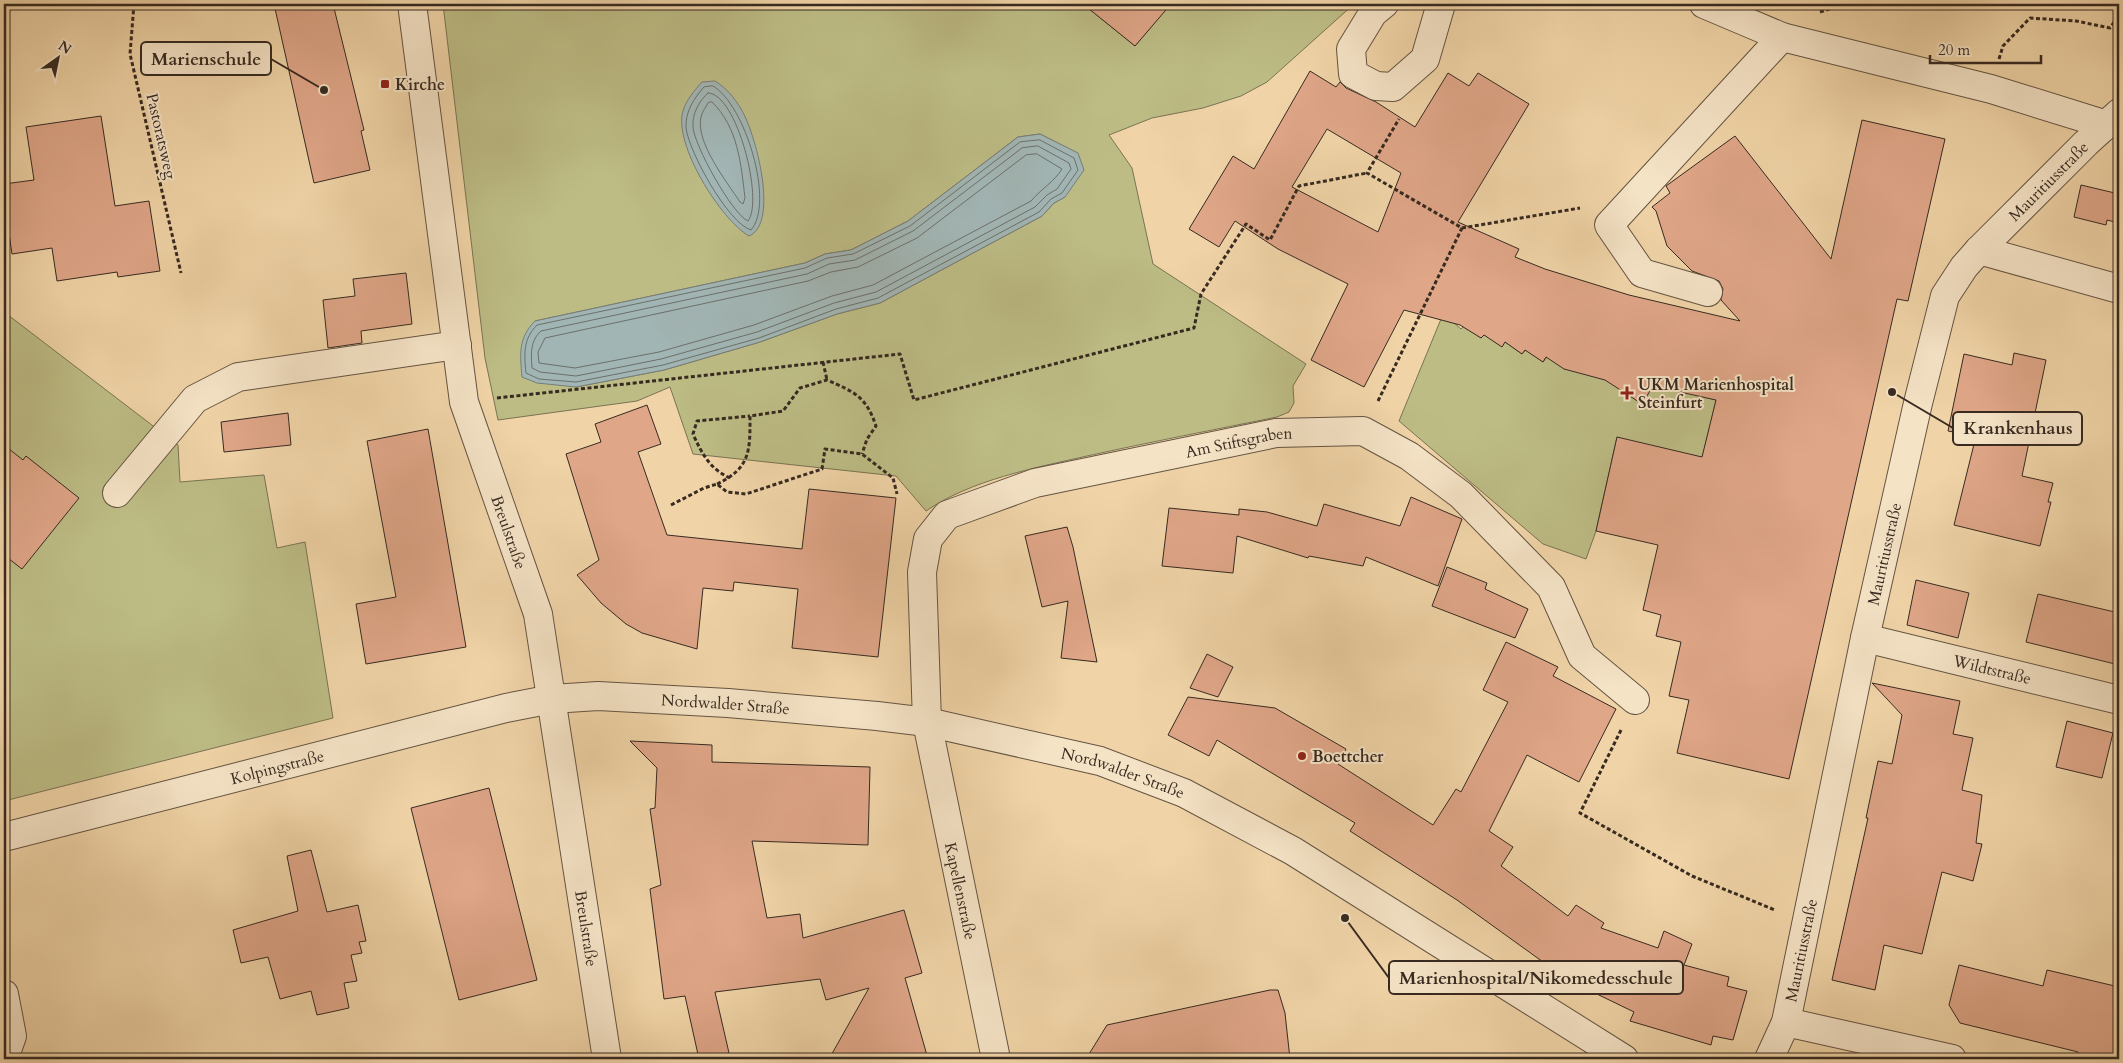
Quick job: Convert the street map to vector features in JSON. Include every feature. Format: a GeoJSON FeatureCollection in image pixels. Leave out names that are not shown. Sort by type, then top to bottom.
{"type":"FeatureCollection","features":[{"type":"Feature","properties":{"kind":"street","name":"Breulstraße"},"geometry":{"type":"LineString","coordinates":[[412,4],[464,402],[538,614],[608,1059]]}},
{"type":"Feature","properties":{"kind":"street"},"geometry":{"type":"LineString","coordinates":[[1384,4],[1373,13],[1351,48],[1353,74],[1376,86],[1394,87],[1424,59],[1441,4]]}},
{"type":"Feature","properties":{"kind":"street"},"geometry":{"type":"LineString","coordinates":[[1704,4],[1782,37],[2113,119]]}},
{"type":"Feature","properties":{"kind":"street"},"geometry":{"type":"LineString","coordinates":[[1708,292],[1642,272],[1609,225],[1782,37]]}},
{"type":"Feature","properties":{"kind":"street","name":"Mauritiusstraße"},"geometry":{"type":"LineString","coordinates":[[1769,1059],[1786,1022],[1865,638],[1918,403],[1946,296],[1964,267],[1979,250],[2086,143],[2113,119]]}},
{"type":"Feature","properties":{"kind":"street"},"geometry":{"type":"LineString","coordinates":[[1979,250],[2119,289]]}},
{"type":"Feature","properties":{"kind":"street"},"geometry":{"type":"LineString","coordinates":[[116,493],[195,400],[238,377],[457,345]]}},
{"type":"Feature","properties":{"kind":"street","name":"Am Stiftsgraben"},"geometry":{"type":"LineString","coordinates":[[927,722],[922,572],[928,539],[947,516],[1035,483],[1276,433],[1363,431],[1409,456],[1461,495],[1564,591],[1582,656],[1635,700]]}},
{"type":"Feature","properties":{"kind":"street","name":"Wildtstraße"},"geometry":{"type":"LineString","coordinates":[[1865,638],[2119,700]]}},
{"type":"Feature","properties":{"kind":"street","name":"Nordwalder Straße"},"geometry":{"type":"LineString","coordinates":[[552,699],[598,696],[728,703],[927,722],[1100,761],[1184,793],[1308,860],[1624,1059]]}},
{"type":"Feature","properties":{"kind":"street","name":"Kolpingstraße"},"geometry":{"type":"LineString","coordinates":[[4,836],[506,708],[552,699]]}},
{"type":"Feature","properties":{"kind":"street","name":"Kapellenstraße"},"geometry":{"type":"LineString","coordinates":[[927,722],[996,1059]]}},
{"type":"Feature","properties":{"kind":"street"},"geometry":{"type":"LineString","coordinates":[[4,994],[12,1036],[4,1059]]}},
{"type":"Feature","properties":{"kind":"street"},"geometry":{"type":"LineString","coordinates":[[1786,1022],[1952,1059]]}},
{"type":"Feature","properties":{"kind":"path","name":"Pastoratsweg"},"geometry":{"type":"LineString","coordinates":[[134,4],[130,54],[181,273]]}},
{"type":"Feature","properties":{"kind":"path"},"geometry":{"type":"LineString","coordinates":[[1991,89],[2003,46],[2030,18],[2076,21],[2110,28],[2119,15]]}},
{"type":"Feature","properties":{"kind":"path"},"geometry":{"type":"LineString","coordinates":[[1367,173],[1408,104],[1394,87]]}},
{"type":"Feature","properties":{"kind":"path"},"geometry":{"type":"LineString","coordinates":[[464,402],[900,354],[914,400],[1194,328],[1201,294],[1246,224],[1270,240],[1299,186],[1367,173],[1462,228],[1586,207],[1609,225]]}},
{"type":"Feature","properties":{"kind":"path"},"geometry":{"type":"LineString","coordinates":[[1363,431],[1462,228]]}},
{"type":"Feature","properties":{"kind":"path"},"geometry":{"type":"LineString","coordinates":[[823,362],[827,380]]}},
{"type":"Feature","properties":{"kind":"path"},"geometry":{"type":"LineString","coordinates":[[730,478],[716,472],[706,460],[693,434],[697,420],[750,416],[783,411],[800,388],[827,380],[852,392],[870,408],[876,426],[867,440],[862,454]]}},
{"type":"Feature","properties":{"kind":"path"},"geometry":{"type":"LineString","coordinates":[[671,505],[704,488],[730,478],[743,466],[750,447],[750,416]]}},
{"type":"Feature","properties":{"kind":"path"},"geometry":{"type":"LineString","coordinates":[[717,484],[727,492],[746,494],[822,469],[825,449],[862,454],[893,478],[897,494]]}},
{"type":"Feature","properties":{"kind":"path"},"geometry":{"type":"LineString","coordinates":[[1635,700],[1580,813],[1692,876],[1806,922]]}},
{"type":"Feature","properties":{"kind":"shaded area"},"geometry":{"type":"Polygon","coordinates":[[[443,4],[1083,4],[1135,46],[1161,15],[1147,4],[1354,4],[1267,82],[1241,96],[1203,108],[1152,118],[1109,135],[1132,168],[1153,264],[1306,364],[1293,386],[1294,403],[1289,412],[1277,417],[1111,451],[1004,476],[963,491],[926,511],[896,476],[693,454],[670,387],[637,401],[498,420],[485,358],[443,4]],[[1040,134],[1018,137],[908,221],[851,250],[825,254],[805,263],[535,321],[576,387],[664,370],[760,342],[837,314],[880,303],[1042,216],[1054,203],[1065,197],[1077,153],[1040,134]]]}},
{"type":"Feature","properties":{"kind":"shaded area"},"geometry":{"type":"Polygon","coordinates":[[[8,315],[178,445],[180,482],[264,475],[277,548],[305,542],[333,718],[4,801],[4,320],[8,315]]]}},
{"type":"Feature","properties":{"kind":"shaded area"},"geometry":{"type":"Polygon","coordinates":[[[1445,315],[1461,329],[1465,325],[1481,338],[1485,334],[1505,342],[1522,354],[1526,350],[1543,362],[1547,357],[1716,400],[1700,467],[1617,437],[1596,531],[1586,559],[1543,544],[1399,421],[1441,319],[1445,315]]]}},
{"type":"Feature","properties":{"kind":"water"},"geometry":{"type":"Polygon","coordinates":[[[715,81],[730,93],[741,109],[753,136],[758,155],[764,196],[763,214],[758,228],[749,236],[725,214],[713,198],[692,161],[685,142],[682,125],[683,111],[686,103],[702,82],[715,81]]]}},
{"type":"Feature","properties":{"kind":"water"},"geometry":{"type":"Polygon","coordinates":[[[1040,134],[1078,153],[1084,170],[1065,197],[1054,203],[1042,216],[880,303],[837,314],[760,342],[664,370],[576,387],[537,383],[522,377],[521,347],[529,327],[535,321],[805,263],[825,254],[851,250],[908,221],[1018,137],[1040,134]]]}},
{"type":"Feature","properties":{"kind":"building"},"geometry":{"type":"Polygon","coordinates":[[[274,4],[333,4],[364,130],[361,131],[370,170],[314,183],[274,4]]]}},
{"type":"Feature","properties":{"kind":"building"},"geometry":{"type":"Polygon","coordinates":[[[1083,4],[1171,4],[1135,46],[1083,4]]]}},
{"type":"Feature","properties":{"kind":"building"},"geometry":{"type":"Polygon","coordinates":[[[1310,71],[1336,87],[1340,82],[1346,88],[1376,102],[1415,127],[1448,73],[1469,86],[1478,73],[1529,104],[1458,222],[1519,249],[1515,257],[1545,269],[1629,295],[1740,321],[1721,300],[1723,289],[1719,281],[1692,271],[1667,246],[1656,211],[1652,207],[1670,193],[1666,186],[1735,136],[1831,259],[1862,120],[1945,139],[1908,301],[1897,299],[1789,779],[1677,753],[1689,700],[1669,696],[1681,642],[1656,636],[1661,615],[1643,610],[1658,545],[1596,531],[1617,437],[1702,457],[1716,400],[1653,386],[1642,404],[1605,380],[1564,369],[1546,357],[1543,362],[1525,350],[1522,354],[1505,342],[1502,347],[1484,335],[1481,338],[1460,325],[1404,310],[1364,387],[1311,360],[1348,284],[1278,249],[1235,221],[1219,247],[1189,229],[1233,156],[1254,169],[1310,71]],[[1327,129],[1292,187],[1378,232],[1401,173],[1327,129]]]}},
{"type":"Feature","properties":{"kind":"building"},"geometry":{"type":"Polygon","coordinates":[[[101,116],[115,206],[149,201],[160,271],[118,277],[117,272],[57,281],[52,248],[12,254],[4,199],[4,184],[34,180],[26,127],[101,116]]]}},
{"type":"Feature","properties":{"kind":"building"},"geometry":{"type":"Polygon","coordinates":[[[2081,185],[2119,194],[2119,223],[2107,220],[2106,225],[2074,217],[2081,185]]]}},
{"type":"Feature","properties":{"kind":"building"},"geometry":{"type":"Polygon","coordinates":[[[406,273],[412,324],[361,331],[362,343],[328,348],[323,300],[355,296],[353,279],[406,273]]]}},
{"type":"Feature","properties":{"kind":"building"},"geometry":{"type":"Polygon","coordinates":[[[2014,353],[2046,360],[2022,476],[2053,483],[2048,502],[2051,502],[2040,546],[1954,525],[1976,436],[1948,431],[1964,354],[2012,365],[2014,353]]]}},
{"type":"Feature","properties":{"kind":"building"},"geometry":{"type":"Polygon","coordinates":[[[647,405],[661,444],[638,452],[667,535],[802,549],[809,489],[896,498],[878,657],[792,648],[798,589],[734,582],[733,591],[703,588],[697,649],[642,633],[626,624],[601,603],[577,575],[599,560],[566,454],[601,442],[595,424],[647,405]]]}},
{"type":"Feature","properties":{"kind":"building"},"geometry":{"type":"Polygon","coordinates":[[[288,413],[291,445],[224,452],[221,422],[288,413]]]}},
{"type":"Feature","properties":{"kind":"building"},"geometry":{"type":"Polygon","coordinates":[[[428,429],[466,647],[366,664],[356,604],[396,597],[367,441],[428,429]]]}},
{"type":"Feature","properties":{"kind":"building"},"geometry":{"type":"Polygon","coordinates":[[[4,445],[23,460],[26,456],[79,498],[22,569],[4,555],[4,445]]]}},
{"type":"Feature","properties":{"kind":"building"},"geometry":{"type":"Polygon","coordinates":[[[1411,497],[1462,519],[1438,586],[1366,557],[1363,566],[1309,556],[1308,558],[1237,536],[1233,573],[1162,566],[1169,508],[1239,515],[1239,509],[1267,512],[1317,526],[1324,504],[1400,526],[1411,497]]]}},
{"type":"Feature","properties":{"kind":"building"},"geometry":{"type":"Polygon","coordinates":[[[1067,527],[1073,547],[1097,662],[1061,658],[1068,601],[1042,607],[1025,536],[1067,527]]]}},
{"type":"Feature","properties":{"kind":"building"},"geometry":{"type":"Polygon","coordinates":[[[1447,567],[1487,583],[1485,589],[1528,609],[1515,638],[1432,606],[1447,567]]]}},
{"type":"Feature","properties":{"kind":"building"},"geometry":{"type":"Polygon","coordinates":[[[1916,580],[1969,593],[1958,638],[1907,625],[1916,580]]]}},
{"type":"Feature","properties":{"kind":"building"},"geometry":{"type":"Polygon","coordinates":[[[2038,594],[2119,613],[2119,665],[2026,642],[2038,594]]]}},
{"type":"Feature","properties":{"kind":"building"},"geometry":{"type":"Polygon","coordinates":[[[1506,642],[1558,667],[1553,676],[1616,709],[1579,782],[1527,755],[1489,831],[1513,847],[1501,866],[1568,916],[1576,905],[1604,923],[1601,928],[1658,948],[1664,931],[1692,944],[1684,965],[1729,977],[1727,986],[1747,991],[1733,1040],[1713,1036],[1711,1045],[1630,1021],[1634,1012],[1568,980],[1457,900],[1350,831],[1355,823],[1217,740],[1209,756],[1168,735],[1188,697],[1275,708],[1346,749],[1338,764],[1433,825],[1456,789],[1461,792],[1508,702],[1483,690],[1506,642]]]}},
{"type":"Feature","properties":{"kind":"building"},"geometry":{"type":"Polygon","coordinates":[[[1207,654],[1233,667],[1218,697],[1190,688],[1207,654]]]}},
{"type":"Feature","properties":{"kind":"building"},"geometry":{"type":"Polygon","coordinates":[[[1872,683],[1960,701],[1953,734],[1973,738],[1962,790],[1982,795],[1976,843],[1982,844],[1973,881],[1942,872],[1922,954],[1884,945],[1875,990],[1832,980],[1868,818],[1866,818],[1878,761],[1892,764],[1902,715],[1872,683]]]}},
{"type":"Feature","properties":{"kind":"building"},"geometry":{"type":"Polygon","coordinates":[[[2067,721],[2113,733],[2102,778],[2056,767],[2067,721]]]}},
{"type":"Feature","properties":{"kind":"building"},"geometry":{"type":"Polygon","coordinates":[[[630,741],[712,745],[712,762],[870,767],[868,845],[752,841],[767,918],[800,914],[803,938],[904,910],[922,973],[905,978],[928,1059],[829,1059],[869,988],[826,1000],[820,979],[715,992],[729,1053],[699,1059],[685,996],[664,999],[650,889],[661,885],[650,809],[655,808],[657,768],[630,741]]]}},
{"type":"Feature","properties":{"kind":"building"},"geometry":{"type":"Polygon","coordinates":[[[489,788],[537,980],[459,1000],[411,808],[489,788]]]}},
{"type":"Feature","properties":{"kind":"building"},"geometry":{"type":"Polygon","coordinates":[[[311,850],[327,912],[358,905],[366,941],[359,942],[362,953],[351,955],[357,981],[344,983],[349,1008],[317,1015],[311,991],[280,999],[268,957],[241,963],[233,930],[298,911],[287,856],[311,850]]]}},
{"type":"Feature","properties":{"kind":"building"},"geometry":{"type":"Polygon","coordinates":[[[1959,965],[2043,986],[2047,970],[2119,987],[2119,1059],[2077,1059],[2078,1052],[1960,1023],[1949,1005],[1959,965]]]}},
{"type":"Feature","properties":{"kind":"building"},"geometry":{"type":"Polygon","coordinates":[[[1270,990],[1278,990],[1285,1013],[1290,1059],[1086,1059],[1107,1025],[1270,990]]]}},
{"type":"Feature","properties":{"kind":"place","name":"Kirche"},"geometry":{"type":"Point","coordinates":[385,84]}},
{"type":"Feature","properties":{"kind":"place","name":"Marienschule"},"geometry":{"type":"Point","coordinates":[324,90]}},
{"type":"Feature","properties":{"kind":"place","name":"Krankenhaus"},"geometry":{"type":"Point","coordinates":[1892,392]}},
{"type":"Feature","properties":{"kind":"place","name":"UKM Marienhospital Steinfurt"},"geometry":{"type":"Point","coordinates":[1627,393]}},
{"type":"Feature","properties":{"kind":"place","name":"Boettcher"},"geometry":{"type":"Point","coordinates":[1302,756]}},
{"type":"Feature","properties":{"kind":"place","name":"Marienhospital/Nikomedesschule"},"geometry":{"type":"Point","coordinates":[1345,918]}}]}
